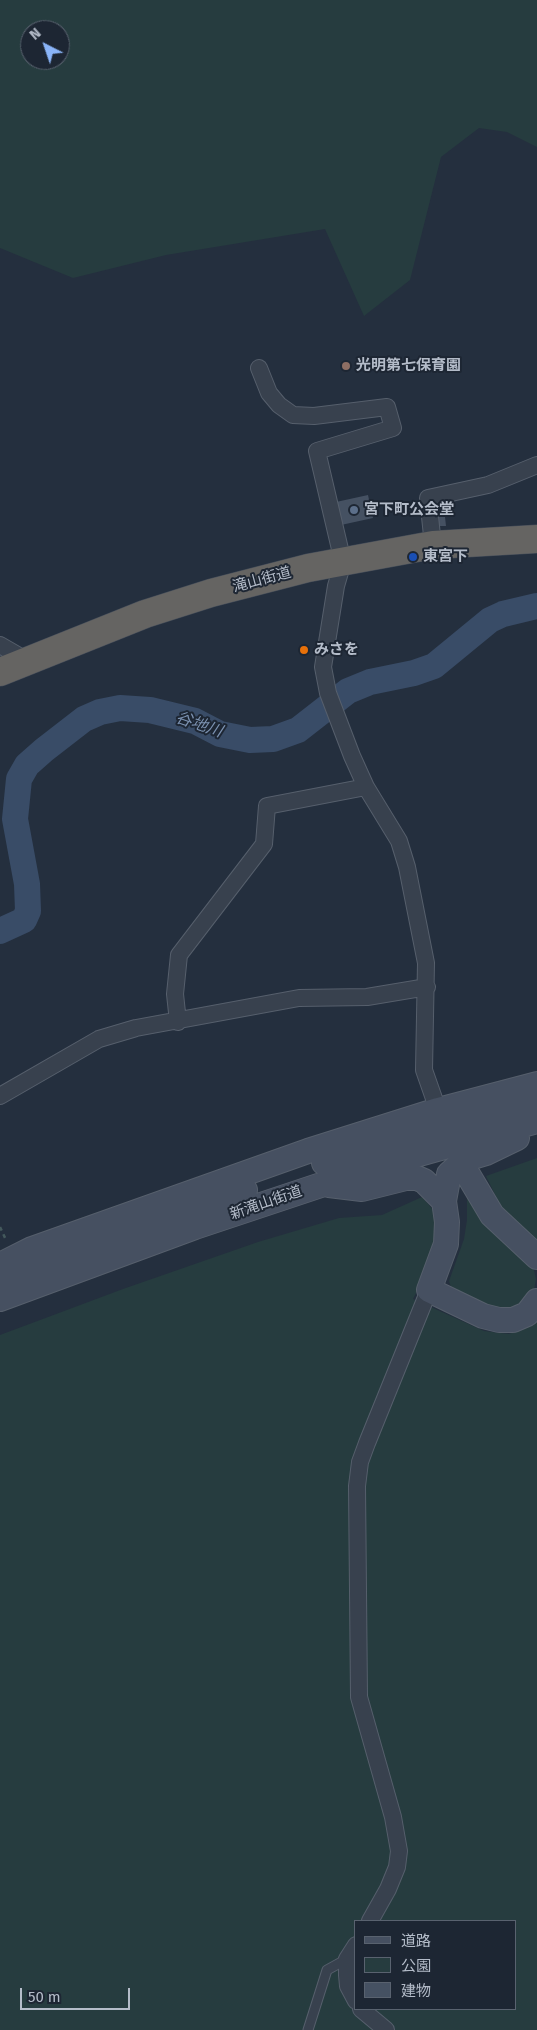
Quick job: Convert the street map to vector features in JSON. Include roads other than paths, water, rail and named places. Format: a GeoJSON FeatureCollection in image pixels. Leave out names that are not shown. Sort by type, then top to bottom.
{"type":"FeatureCollection","features":[{"type":"Feature","properties":{"kind":"highway","name":"滝山街道"},"geometry":{"type":"LineString","coordinates":[[0,672],[145,614],[211,593],[308,568],[433,545],[537,539]]}},
{"type":"Feature","properties":{"kind":"main road"},"geometry":{"type":"LineString","coordinates":[[0,1265],[32,1249],[181,1195],[537,1084]]}},
{"type":"Feature","properties":{"kind":"main road","name":"新滝山街道"},"geometry":{"type":"LineString","coordinates":[[0,1279],[319,1165],[537,1102]]}},
{"type":"Feature","properties":{"kind":"main road","name":"新滝山街道"},"geometry":{"type":"LineString","coordinates":[[0,1299],[194,1227],[398,1160],[537,1121]]}},
{"type":"Feature","properties":{"kind":"main road"},"geometry":{"type":"LineString","coordinates":[[537,1129],[458,1163],[449,1174],[444,1201],[447,1222],[446,1244],[429,1290],[483,1316],[499,1320],[513,1320],[527,1314],[537,1301]]}},
{"type":"Feature","properties":{"kind":"main road"},"geometry":{"type":"LineString","coordinates":[[467,1172],[492,1215],[537,1256]]}},
{"type":"Feature","properties":{"kind":"main road"},"geometry":{"type":"LineString","coordinates":[[321,1185],[362,1189],[406,1178],[417,1178],[424,1181],[444,1201]]}},
{"type":"Feature","properties":{"kind":"street"},"geometry":{"type":"LineString","coordinates":[[259,368],[270,392],[279,405],[293,415],[314,416],[387,407],[393,428],[317,451],[343,562],[336,586],[323,667],[328,693],[338,715],[352,756],[366,787],[399,841],[404,858],[426,963],[424,1070],[440,1114]]}},
{"type":"Feature","properties":{"kind":"street"},"geometry":{"type":"LineString","coordinates":[[433,545],[428,498],[488,485],[537,465]]}},
{"type":"Feature","properties":{"kind":"street"},"geometry":{"type":"LineString","coordinates":[[1,644],[26,660]]}},
{"type":"Feature","properties":{"kind":"street"},"geometry":{"type":"LineString","coordinates":[[178,1022],[175,994],[179,955],[264,844],[268,806],[366,787]]}},
{"type":"Feature","properties":{"kind":"street"},"geometry":{"type":"LineString","coordinates":[[0,1096],[99,1039],[136,1028],[178,1022],[299,998],[367,998],[427,987]]}},
{"type":"Feature","properties":{"kind":"street"},"geometry":{"type":"LineString","coordinates":[[371,1920],[391,1882],[397,1867],[399,1851],[393,1816],[359,1697],[358,1480],[360,1462],[367,1442],[429,1290]]}},
{"type":"Feature","properties":{"kind":"street"},"geometry":{"type":"LineString","coordinates":[[352,1952],[348,1986],[354,1997]]}},
{"type":"Feature","properties":{"kind":"street"},"geometry":{"type":"LineString","coordinates":[[362,2010],[386,2030]]}},
{"type":"Feature","properties":{"kind":"lane"},"geometry":{"type":"LineString","coordinates":[[308,2030],[328,1970],[352,1952]]}},
{"type":"Feature","properties":{"kind":"waterway","name":"谷地川"},"geometry":{"type":"LineString","coordinates":[[0,931],[24,920],[28,911],[27,884],[15,819],[19,779],[27,765],[84,719],[100,712],[120,708],[150,710],[195,721],[220,734],[250,740],[273,739],[298,730],[348,691],[370,682],[414,673],[434,666],[490,620],[503,614],[537,606]]}},
{"type":"Feature","properties":{"kind":"place","name":"光明第七保育園"},"geometry":{"type":"Point","coordinates":[346,366]}},
{"type":"Feature","properties":{"kind":"place","name":"宮下町公会堂"},"geometry":{"type":"Point","coordinates":[354,510]}},
{"type":"Feature","properties":{"kind":"place","name":"東宮下"},"geometry":{"type":"Point","coordinates":[413,557]}},
{"type":"Feature","properties":{"kind":"place","name":"みさを"},"geometry":{"type":"Point","coordinates":[304,650]}}]}
